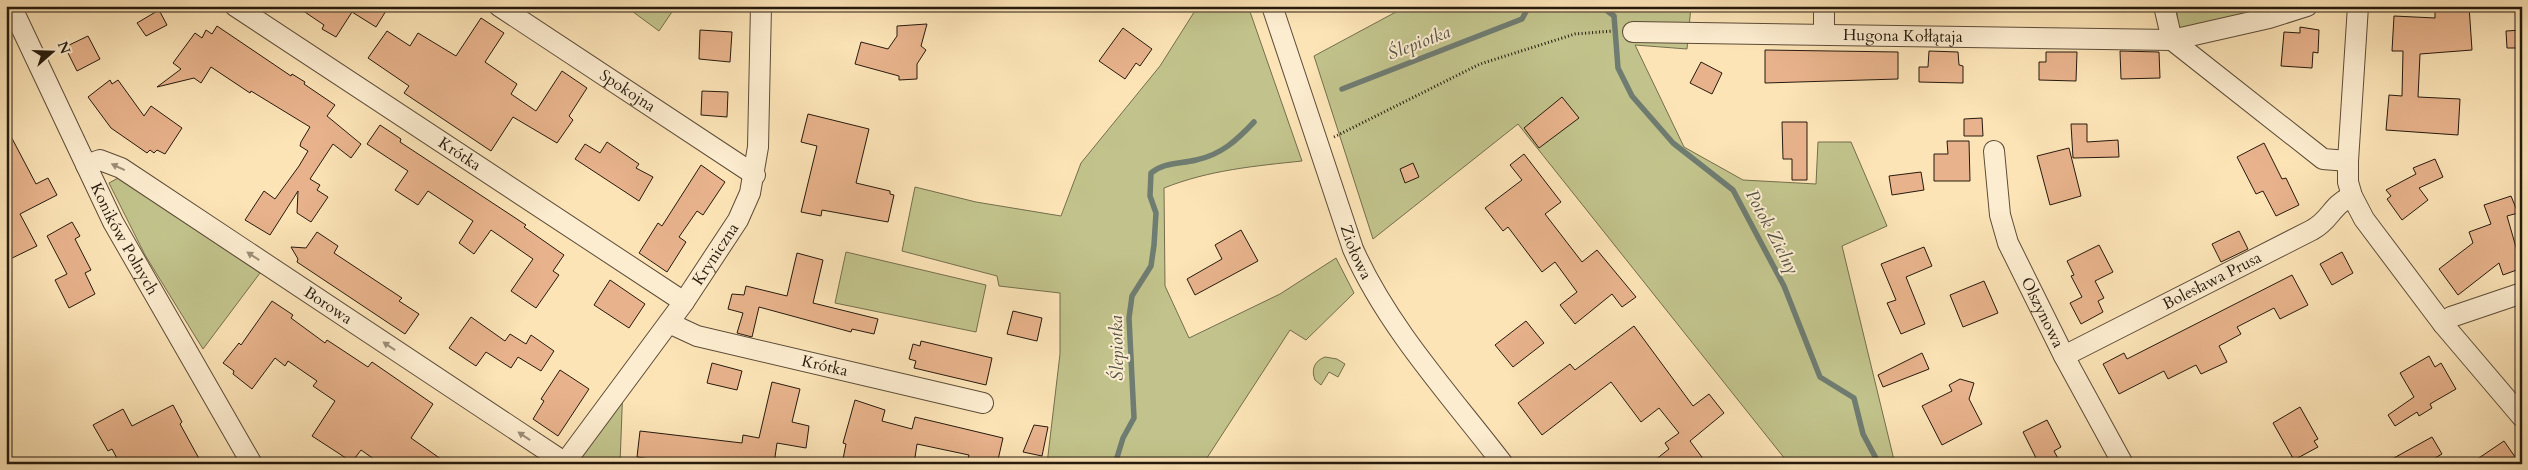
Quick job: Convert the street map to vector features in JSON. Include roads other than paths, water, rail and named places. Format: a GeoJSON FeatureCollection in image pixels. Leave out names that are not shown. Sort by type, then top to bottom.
{"type":"FeatureCollection","features":[{"type":"Feature","properties":{"kind":"street","name":"Koników Polnych"},"geometry":{"type":"LineString","coordinates":[[11,6],[113,222],[248,462]]}},
{"type":"Feature","properties":{"kind":"street","name":"Krótka"},"geometry":{"type":"LineString","coordinates":[[235,6],[684,302]]}},
{"type":"Feature","properties":{"kind":"street","name":"Spokojna"},"geometry":{"type":"LineString","coordinates":[[499,6],[754,175]]}},
{"type":"Feature","properties":{"kind":"street","name":"Kryniczna"},"geometry":{"type":"LineString","coordinates":[[565,464],[684,302],[738,220],[750,193],[754,175],[760,110],[761,6]]}},
{"type":"Feature","properties":{"kind":"street","name":"Ziołowa"},"geometry":{"type":"LineString","coordinates":[[1272,6],[1353,249],[1381,304],[1504,464]]}},
{"type":"Feature","properties":{"kind":"street"},"geometry":{"type":"LineString","coordinates":[[1824,6],[1824,34]]}},
{"type":"Feature","properties":{"kind":"street"},"geometry":{"type":"LineString","coordinates":[[2164,6],[2172,40],[2323,159],[2348,162]]}},
{"type":"Feature","properties":{"kind":"street","name":"Hugona Kołłątaja"},"geometry":{"type":"LineString","coordinates":[[1626,32],[2172,40],[2269,18],[2307,6]]}},
{"type":"Feature","properties":{"kind":"street"},"geometry":{"type":"LineString","coordinates":[[2358,6],[2348,162],[2348,182],[2352,196],[2364,218],[2443,324],[2522,417]]}},
{"type":"Feature","properties":{"kind":"street","name":"Olszynowa"},"geometry":{"type":"LineString","coordinates":[[1994,150],[2000,215],[2008,243],[2064,356],[2123,464]]}},
{"type":"Feature","properties":{"kind":"street","name":"Borowa"},"geometry":{"type":"LineString","coordinates":[[86,165],[100,160],[121,168],[565,464]]}},
{"type":"Feature","properties":{"kind":"street","name":"Bolesława Prusa"},"geometry":{"type":"LineString","coordinates":[[2064,356],[2312,230],[2323,223],[2335,205],[2352,196]]}},
{"type":"Feature","properties":{"kind":"street"},"geometry":{"type":"LineString","coordinates":[[2443,324],[2451,317],[2522,293]]}},
{"type":"Feature","properties":{"kind":"street","name":"Krótka"},"geometry":{"type":"LineString","coordinates":[[669,323],[697,336],[983,403]]}},
{"type":"Feature","properties":{"kind":"waterway","name":"Ślepiotka"},"geometry":{"type":"LineString","coordinates":[[1342,89],[1522,19],[1529,6]]}},
{"type":"Feature","properties":{"kind":"waterway","name":"Potok Zielny"},"geometry":{"type":"LineString","coordinates":[[1601,6],[1614,16],[1618,68],[1632,96],[1673,143],[1733,190],[1784,286],[1820,377],[1854,398],[1863,434],[1879,464]]}},
{"type":"Feature","properties":{"kind":"waterway","name":"Ślepiotka"},"geometry":{"type":"LineString","coordinates":[[1115,464],[1123,438],[1134,418],[1129,318],[1132,296],[1151,266],[1156,213],[1150,196],[1151,173],[1167,165],[1205,158],[1221,151],[1235,141],[1254,122]]}}]}
